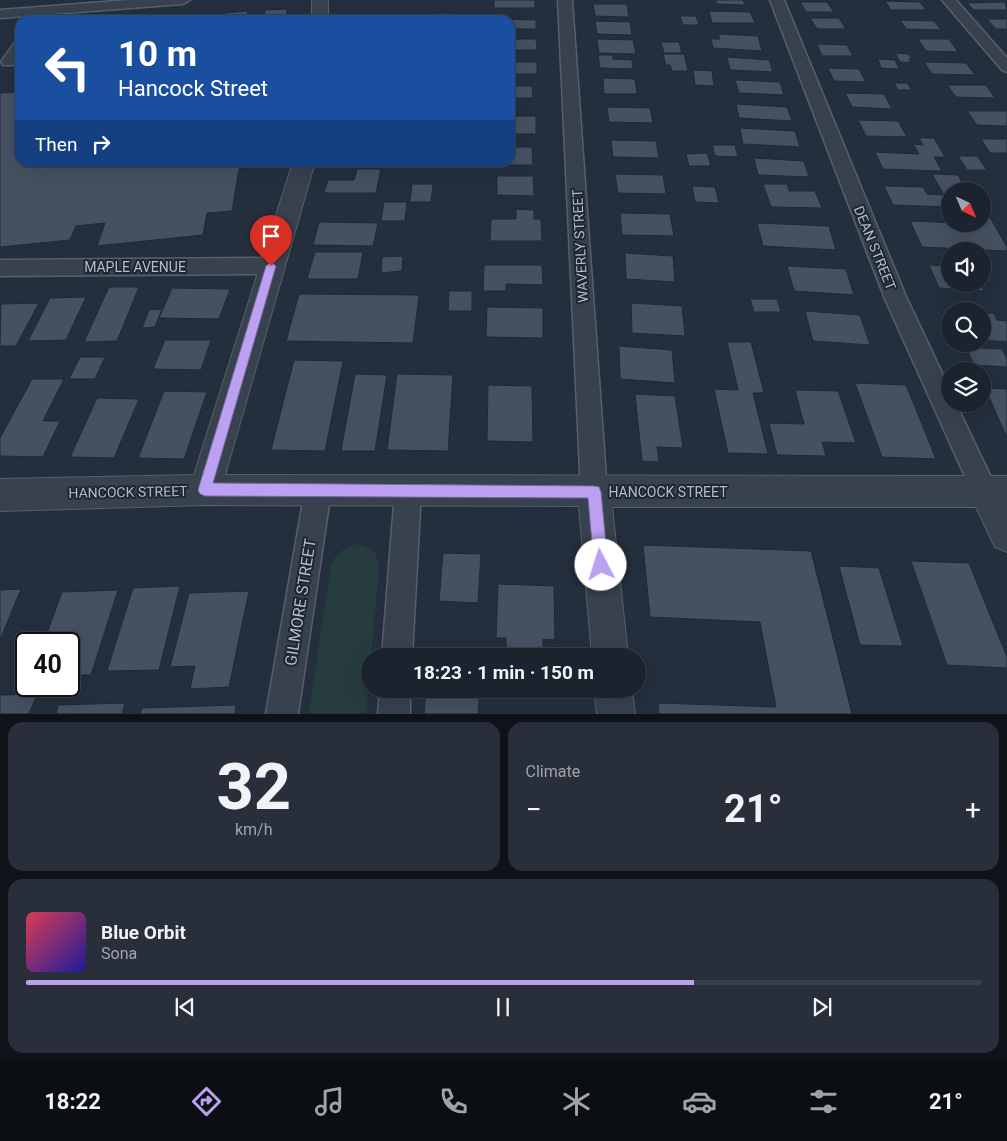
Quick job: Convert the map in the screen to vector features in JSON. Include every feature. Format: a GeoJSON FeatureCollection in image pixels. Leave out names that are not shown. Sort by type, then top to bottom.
{"type":"FeatureCollection","features":[{"type":"Feature","properties":{"kind":"street"},"geometry":{"type":"LineString","coordinates":[[0,14],[40,15],[183,0]]}},
{"type":"Feature","properties":{"kind":"street"},"geometry":{"type":"LineString","coordinates":[[320,0],[320,15]]}},
{"type":"Feature","properties":{"kind":"street","name":"WAVERLY STREET"},"geometry":{"type":"LineString","coordinates":[[565,0],[594,492]]}},
{"type":"Feature","properties":{"kind":"street","name":"DEAN STREET"},"geometry":{"type":"LineString","coordinates":[[777,0],[896,299],[996,492]]}},
{"type":"Feature","properties":{"kind":"street"},"geometry":{"type":"LineString","coordinates":[[948,0],[1007,67]]}},
{"type":"Feature","properties":{"kind":"street"},"geometry":{"type":"LineString","coordinates":[[8,62],[15,52]]}},
{"type":"Feature","properties":{"kind":"street"},"geometry":{"type":"LineString","coordinates":[[205,490],[302,167]]}},
{"type":"Feature","properties":{"kind":"street","name":"MAPLE AVENUE"},"geometry":{"type":"LineString","coordinates":[[0,268],[271,266]]}},
{"type":"Feature","properties":{"kind":"street","name":"HANCOCK STREET"},"geometry":{"type":"LineString","coordinates":[[0,495],[205,490],[996,492]]}},
{"type":"Feature","properties":{"kind":"street","name":"GILMORE STREET"},"geometry":{"type":"LineString","coordinates":[[282,714],[318,490]]}},
{"type":"Feature","properties":{"kind":"street"},"geometry":{"type":"LineString","coordinates":[[398,648],[408,491]]}},
{"type":"Feature","properties":{"kind":"street"},"geometry":{"type":"LineString","coordinates":[[594,492],[609,648]]}},
{"type":"Feature","properties":{"kind":"street"},"geometry":{"type":"LineString","coordinates":[[996,492],[1007,535]]}},
{"type":"Feature","properties":{"kind":"street"},"geometry":{"type":"LineString","coordinates":[[394,714],[395,698]]}},
{"type":"Feature","properties":{"kind":"street"},"geometry":{"type":"LineString","coordinates":[[614,698],[616,714]]}},
{"type":"Feature","properties":{"kind":"green space"},"geometry":{"type":"Polygon","coordinates":[[[357,544],[370,549],[376,555],[379,568],[372,648],[361,648],[361,698],[367,698],[366,713],[309,713],[331,564],[342,551],[357,544]]]}},
{"type":"Feature","properties":{"kind":"building"},"geometry":{"type":"Polygon","coordinates":[[[494,0],[535,0],[535,8],[494,8],[494,0]]]}},
{"type":"Feature","properties":{"kind":"building"},"geometry":{"type":"Polygon","coordinates":[[[715,0],[743,0],[745,5],[717,4],[715,0]]]}},
{"type":"Feature","properties":{"kind":"building"},"geometry":{"type":"Polygon","coordinates":[[[885,1],[920,2],[926,10],[891,10],[885,1]]]}},
{"type":"Feature","properties":{"kind":"building"},"geometry":{"type":"Polygon","coordinates":[[[800,2],[827,2],[834,12],[806,12],[800,2]]]}},
{"type":"Feature","properties":{"kind":"building"},"geometry":{"type":"Polygon","coordinates":[[[1005,2],[1007,10],[974,10],[967,3],[1005,2]]]}},
{"type":"Feature","properties":{"kind":"building"},"geometry":{"type":"Polygon","coordinates":[[[593,4],[627,4],[629,17],[595,16],[593,4]]]}},
{"type":"Feature","properties":{"kind":"building"},"geometry":{"type":"Polygon","coordinates":[[[287,9],[286,15],[264,15],[265,10],[287,9]]]}},
{"type":"Feature","properties":{"kind":"building"},"geometry":{"type":"Polygon","coordinates":[[[248,11],[247,15],[224,15],[225,13],[248,11]]]}},
{"type":"Feature","properties":{"kind":"building"},"geometry":{"type":"Polygon","coordinates":[[[709,11],[750,12],[755,23],[712,23],[709,11]]]}},
{"type":"Feature","properties":{"kind":"building"},"geometry":{"type":"Polygon","coordinates":[[[437,13],[451,13],[451,15],[436,15],[437,13]]]}},
{"type":"Feature","properties":{"kind":"building"},"geometry":{"type":"Polygon","coordinates":[[[680,16],[696,16],[699,25],[683,25],[680,16]]]}},
{"type":"Feature","properties":{"kind":"building"},"geometry":{"type":"Polygon","coordinates":[[[810,18],[839,18],[846,29],[817,29],[810,18]]]}},
{"type":"Feature","properties":{"kind":"building"},"geometry":{"type":"Polygon","coordinates":[[[987,19],[1007,19],[1007,29],[996,29],[987,19]]]}},
{"type":"Feature","properties":{"kind":"building"},"geometry":{"type":"Polygon","coordinates":[[[515,20],[536,20],[536,29],[515,29],[515,20]]]}},
{"type":"Feature","properties":{"kind":"building"},"geometry":{"type":"Polygon","coordinates":[[[900,20],[934,21],[941,30],[906,29],[900,20]]]}},
{"type":"Feature","properties":{"kind":"building"},"geometry":{"type":"Polygon","coordinates":[[[595,21],[630,22],[632,35],[597,34],[595,21]]]}},
{"type":"Feature","properties":{"kind":"building"},"geometry":{"type":"Polygon","coordinates":[[[718,34],[758,36],[762,51],[713,48],[711,39],[720,39],[718,34]]]}},
{"type":"Feature","properties":{"kind":"building"},"geometry":{"type":"Polygon","coordinates":[[[515,39],[536,39],[537,50],[515,50],[515,39]]]}},
{"type":"Feature","properties":{"kind":"building"},"geometry":{"type":"Polygon","coordinates":[[[597,39],[633,40],[636,54],[599,53],[597,39]]]}},
{"type":"Feature","properties":{"kind":"building"},"geometry":{"type":"Polygon","coordinates":[[[918,39],[949,39],[958,52],[926,51],[918,39]]]}},
{"type":"Feature","properties":{"kind":"building"},"geometry":{"type":"Polygon","coordinates":[[[661,42],[679,42],[682,53],[664,53],[661,42]]]}},
{"type":"Feature","properties":{"kind":"building"},"geometry":{"type":"Polygon","coordinates":[[[817,44],[847,45],[853,56],[822,56],[817,44]]]}},
{"type":"Feature","properties":{"kind":"building"},"geometry":{"type":"Polygon","coordinates":[[[895,53],[909,54],[912,59],[909,59],[911,63],[900,62],[895,53]]]}},
{"type":"Feature","properties":{"kind":"building"},"geometry":{"type":"Polygon","coordinates":[[[663,54],[684,54],[688,71],[672,71],[670,65],[666,65],[663,54]]]}},
{"type":"Feature","properties":{"kind":"building"},"geometry":{"type":"Polygon","coordinates":[[[598,55],[613,55],[613,59],[632,60],[633,69],[600,68],[598,55]]]}},
{"type":"Feature","properties":{"kind":"building"},"geometry":{"type":"Polygon","coordinates":[[[727,57],[769,60],[773,72],[730,70],[727,57]]]}},
{"type":"Feature","properties":{"kind":"building"},"geometry":{"type":"Polygon","coordinates":[[[878,59],[895,60],[899,69],[881,68],[878,59]]]}},
{"type":"Feature","properties":{"kind":"building"},"geometry":{"type":"Polygon","coordinates":[[[515,62],[537,62],[537,74],[515,74],[515,62]]]}},
{"type":"Feature","properties":{"kind":"building"},"geometry":{"type":"Polygon","coordinates":[[[924,62],[966,63],[975,75],[932,74],[924,62]]]}},
{"type":"Feature","properties":{"kind":"building"},"geometry":{"type":"Polygon","coordinates":[[[828,68],[859,69],[866,82],[834,81],[828,68]]]}},
{"type":"Feature","properties":{"kind":"building"},"geometry":{"type":"Polygon","coordinates":[[[693,70],[712,71],[714,86],[695,85],[693,70]]]}},
{"type":"Feature","properties":{"kind":"building"},"geometry":{"type":"Polygon","coordinates":[[[603,78],[635,79],[637,94],[604,94],[603,78]]]}},
{"type":"Feature","properties":{"kind":"building"},"geometry":{"type":"Polygon","coordinates":[[[735,80],[780,82],[784,95],[739,93],[735,80]]]}},
{"type":"Feature","properties":{"kind":"building"},"geometry":{"type":"Polygon","coordinates":[[[894,83],[907,83],[912,90],[898,90],[894,83]]]}},
{"type":"Feature","properties":{"kind":"building"},"geometry":{"type":"Polygon","coordinates":[[[947,85],[986,85],[995,98],[956,97],[947,85]]]}},
{"type":"Feature","properties":{"kind":"building"},"geometry":{"type":"Polygon","coordinates":[[[515,86],[532,86],[533,98],[515,98],[515,86]]]}},
{"type":"Feature","properties":{"kind":"building"},"geometry":{"type":"Polygon","coordinates":[[[15,92],[15,167],[261,167],[239,169],[232,211],[207,213],[203,235],[97,246],[105,223],[76,226],[70,240],[0,247],[0,93],[15,92]]]}},
{"type":"Feature","properties":{"kind":"building"},"geometry":{"type":"Polygon","coordinates":[[[845,93],[884,94],[892,109],[852,107],[845,93]]]}},
{"type":"Feature","properties":{"kind":"building"},"geometry":{"type":"Polygon","coordinates":[[[736,104],[787,107],[792,121],[739,118],[736,104]]]}},
{"type":"Feature","properties":{"kind":"building"},"geometry":{"type":"Polygon","coordinates":[[[607,107],[650,108],[653,123],[609,122],[607,107]]]}},
{"type":"Feature","properties":{"kind":"building"},"geometry":{"type":"Polygon","coordinates":[[[967,111],[1007,111],[1007,126],[977,125],[967,111]]]}},
{"type":"Feature","properties":{"kind":"building"},"geometry":{"type":"Polygon","coordinates":[[[515,116],[536,116],[536,134],[515,134],[515,116]]]}},
{"type":"Feature","properties":{"kind":"building"},"geometry":{"type":"Polygon","coordinates":[[[858,120],[898,121],[907,137],[866,136],[858,120]]]}},
{"type":"Feature","properties":{"kind":"building"},"geometry":{"type":"Polygon","coordinates":[[[740,128],[795,131],[800,147],[743,144],[740,128]]]}},
{"type":"Feature","properties":{"kind":"building"},"geometry":{"type":"Polygon","coordinates":[[[919,138],[934,138],[945,157],[934,157],[942,171],[883,169],[875,152],[919,154],[913,144],[923,145],[919,138]]]}},
{"type":"Feature","properties":{"kind":"building"},"geometry":{"type":"Polygon","coordinates":[[[981,139],[1007,139],[1007,153],[990,153],[981,139]]]}},
{"type":"Feature","properties":{"kind":"building"},"geometry":{"type":"Polygon","coordinates":[[[611,140],[656,141],[659,158],[613,157],[611,140]]]}},
{"type":"Feature","properties":{"kind":"building"},"geometry":{"type":"Polygon","coordinates":[[[712,145],[735,145],[738,157],[715,156],[712,145]]]}},
{"type":"Feature","properties":{"kind":"building"},"geometry":{"type":"Polygon","coordinates":[[[515,147],[532,147],[533,165],[515,165],[515,147]]]}},
{"type":"Feature","properties":{"kind":"building"},"geometry":{"type":"Polygon","coordinates":[[[707,153],[711,166],[689,166],[686,154],[707,153]]]}},
{"type":"Feature","properties":{"kind":"building"},"geometry":{"type":"Polygon","coordinates":[[[958,156],[977,156],[987,170],[967,170],[958,156]]]}},
{"type":"Feature","properties":{"kind":"building"},"geometry":{"type":"Polygon","coordinates":[[[754,158],[804,161],[809,177],[758,175],[754,158]]]}},
{"type":"Feature","properties":{"kind":"building"},"geometry":{"type":"Polygon","coordinates":[[[357,169],[381,169],[376,193],[324,193],[328,180],[354,180],[357,169]]]}},
{"type":"Feature","properties":{"kind":"building"},"geometry":{"type":"Polygon","coordinates":[[[615,174],[663,175],[666,194],[618,193],[615,174]]]}},
{"type":"Feature","properties":{"kind":"building"},"geometry":{"type":"Polygon","coordinates":[[[932,174],[958,175],[962,182],[941,182],[941,190],[932,174]]]}},
{"type":"Feature","properties":{"kind":"building"},"geometry":{"type":"Polygon","coordinates":[[[497,176],[533,176],[534,196],[497,195],[497,176]]]}},
{"type":"Feature","properties":{"kind":"building"},"geometry":{"type":"Polygon","coordinates":[[[412,184],[433,184],[431,202],[410,202],[412,184]]]}},
{"type":"Feature","properties":{"kind":"building"},"geometry":{"type":"Polygon","coordinates":[[[763,184],[787,184],[789,191],[815,191],[822,208],[771,207],[763,184]]]}},
{"type":"Feature","properties":{"kind":"building"},"geometry":{"type":"Polygon","coordinates":[[[692,186],[715,187],[719,203],[695,202],[692,186]]]}},
{"type":"Feature","properties":{"kind":"building"},"geometry":{"type":"Polygon","coordinates":[[[884,186],[923,187],[927,194],[941,195],[941,207],[893,205],[884,186]]]}},
{"type":"Feature","properties":{"kind":"building"},"geometry":{"type":"Polygon","coordinates":[[[384,202],[407,202],[405,221],[381,221],[384,202]]]}},
{"type":"Feature","properties":{"kind":"building"},"geometry":{"type":"Polygon","coordinates":[[[516,209],[534,210],[534,219],[541,219],[542,241],[490,241],[491,219],[516,219],[516,209]]]}},
{"type":"Feature","properties":{"kind":"building"},"geometry":{"type":"Polygon","coordinates":[[[620,213],[670,214],[674,236],[622,235],[620,213]]]}},
{"type":"Feature","properties":{"kind":"building"},"geometry":{"type":"Polygon","coordinates":[[[991,219],[1007,247],[1007,251],[991,250],[991,242],[941,242],[941,248],[922,247],[910,221],[941,222],[941,232],[991,232],[991,219]]]}},
{"type":"Feature","properties":{"kind":"building"},"geometry":{"type":"Polygon","coordinates":[[[319,222],[378,223],[373,246],[313,245],[319,222]]]}},
{"type":"Feature","properties":{"kind":"building"},"geometry":{"type":"Polygon","coordinates":[[[757,223],[829,226],[836,250],[763,246],[757,223]]]}},
{"type":"Feature","properties":{"kind":"building"},"geometry":{"type":"Polygon","coordinates":[[[315,252],[363,252],[358,279],[307,279],[315,252]]]}},
{"type":"Feature","properties":{"kind":"building"},"geometry":{"type":"Polygon","coordinates":[[[625,253],[673,256],[675,282],[626,279],[625,253]]]}},
{"type":"Feature","properties":{"kind":"building"},"geometry":{"type":"Polygon","coordinates":[[[403,256],[402,271],[381,273],[382,257],[403,256]]]}},
{"type":"Feature","properties":{"kind":"building"},"geometry":{"type":"Polygon","coordinates":[[[484,265],[542,265],[543,285],[506,284],[506,291],[483,291],[484,265]]]}},
{"type":"Feature","properties":{"kind":"building"},"geometry":{"type":"Polygon","coordinates":[[[929,265],[941,266],[941,288],[939,288],[929,265]]]}},
{"type":"Feature","properties":{"kind":"building"},"geometry":{"type":"Polygon","coordinates":[[[787,266],[846,269],[854,295],[794,291],[787,266]]]}},
{"type":"Feature","properties":{"kind":"building"},"geometry":{"type":"Polygon","coordinates":[[[109,287],[139,287],[117,341],[84,342],[109,287]]]}},
{"type":"Feature","properties":{"kind":"building"},"geometry":{"type":"Polygon","coordinates":[[[172,288],[230,289],[219,319],[159,318],[172,288]]]}},
{"type":"Feature","properties":{"kind":"building"},"geometry":{"type":"Polygon","coordinates":[[[449,291],[472,291],[472,311],[448,311],[449,291]]]}},
{"type":"Feature","properties":{"kind":"building"},"geometry":{"type":"Polygon","coordinates":[[[299,294],[419,295],[413,343],[286,341],[299,294]]]}},
{"type":"Feature","properties":{"kind":"building"},"geometry":{"type":"Polygon","coordinates":[[[86,297],[66,340],[28,341],[50,298],[86,297]]]}},
{"type":"Feature","properties":{"kind":"building"},"geometry":{"type":"Polygon","coordinates":[[[750,299],[777,299],[781,312],[754,312],[750,299]]]}},
{"type":"Feature","properties":{"kind":"building"},"geometry":{"type":"Polygon","coordinates":[[[39,303],[16,346],[0,346],[1,304],[39,303]]]}},
{"type":"Feature","properties":{"kind":"building"},"geometry":{"type":"Polygon","coordinates":[[[631,303],[682,306],[685,336],[632,333],[631,303]]]}},
{"type":"Feature","properties":{"kind":"building"},"geometry":{"type":"Polygon","coordinates":[[[487,307],[543,308],[543,338],[486,337],[487,307]]]}},
{"type":"Feature","properties":{"kind":"building"},"geometry":{"type":"Polygon","coordinates":[[[162,309],[155,327],[142,328],[149,310],[162,309]]]}},
{"type":"Feature","properties":{"kind":"building"},"geometry":{"type":"Polygon","coordinates":[[[805,311],[860,315],[870,345],[813,341],[805,311]]]}},
{"type":"Feature","properties":{"kind":"building"},"geometry":{"type":"Polygon","coordinates":[[[991,313],[994,313],[997,320],[1007,321],[1007,342],[991,341],[991,313]]]}},
{"type":"Feature","properties":{"kind":"building"},"geometry":{"type":"Polygon","coordinates":[[[165,340],[211,340],[201,370],[153,369],[165,340]]]}},
{"type":"Feature","properties":{"kind":"building"},"geometry":{"type":"Polygon","coordinates":[[[727,342],[751,342],[764,393],[753,393],[768,454],[728,453],[714,389],[738,390],[727,342]]]}},
{"type":"Feature","properties":{"kind":"building"},"geometry":{"type":"Polygon","coordinates":[[[619,346],[672,350],[675,383],[620,379],[619,346]]]}},
{"type":"Feature","properties":{"kind":"building"},"geometry":{"type":"Polygon","coordinates":[[[991,348],[1002,349],[1007,359],[1007,367],[991,366],[991,362],[973,362],[968,352],[991,352],[991,348]]]}},
{"type":"Feature","properties":{"kind":"building"},"geometry":{"type":"Polygon","coordinates":[[[80,357],[105,357],[95,379],[69,379],[80,357]]]}},
{"type":"Feature","properties":{"kind":"building"},"geometry":{"type":"Polygon","coordinates":[[[294,360],[343,361],[325,451],[271,450],[294,360]]]}},
{"type":"Feature","properties":{"kind":"building"},"geometry":{"type":"Polygon","coordinates":[[[355,374],[387,375],[375,451],[341,451],[355,374]]]}},
{"type":"Feature","properties":{"kind":"building"},"geometry":{"type":"Polygon","coordinates":[[[397,374],[453,375],[448,451],[387,450],[397,374]]]}},
{"type":"Feature","properties":{"kind":"building"},"geometry":{"type":"Polygon","coordinates":[[[32,379],[64,379],[43,421],[60,421],[43,457],[0,456],[0,438],[32,379]]]}},
{"type":"Feature","properties":{"kind":"building"},"geometry":{"type":"Polygon","coordinates":[[[855,383],[906,385],[936,459],[882,457],[855,383]]]}},
{"type":"Feature","properties":{"kind":"building"},"geometry":{"type":"Polygon","coordinates":[[[488,385],[532,386],[533,442],[487,441],[488,385]]]}},
{"type":"Feature","properties":{"kind":"building"},"geometry":{"type":"Polygon","coordinates":[[[991,388],[1007,389],[1007,438],[991,402],[991,388]]]}},
{"type":"Feature","properties":{"kind":"building"},"geometry":{"type":"Polygon","coordinates":[[[795,390],[838,391],[856,443],[822,442],[826,456],[777,455],[769,423],[804,424],[795,390]]]}},
{"type":"Feature","properties":{"kind":"building"},"geometry":{"type":"Polygon","coordinates":[[[164,391],[207,392],[184,459],[138,458],[164,391]]]}},
{"type":"Feature","properties":{"kind":"building"},"geometry":{"type":"Polygon","coordinates":[[[635,394],[675,396],[683,448],[657,447],[659,462],[642,461],[635,394]]]}},
{"type":"Feature","properties":{"kind":"building"},"geometry":{"type":"Polygon","coordinates":[[[97,398],[139,399],[114,458],[70,457],[97,398]]]}},
{"type":"Feature","properties":{"kind":"building"},"geometry":{"type":"Polygon","coordinates":[[[643,545],[811,551],[852,714],[659,714],[658,703],[776,707],[760,622],[650,617],[643,545]]]}},
{"type":"Feature","properties":{"kind":"building"},"geometry":{"type":"Polygon","coordinates":[[[443,553],[481,554],[478,603],[439,601],[443,553]]]}},
{"type":"Feature","properties":{"kind":"building"},"geometry":{"type":"Polygon","coordinates":[[[911,561],[969,563],[1007,657],[1007,668],[947,665],[911,561]]]}},
{"type":"Feature","properties":{"kind":"building"},"geometry":{"type":"Polygon","coordinates":[[[839,566],[879,568],[903,646],[860,645],[839,566]]]}},
{"type":"Feature","properties":{"kind":"building"},"geometry":{"type":"Polygon","coordinates":[[[498,584],[554,586],[555,640],[543,639],[543,648],[506,648],[506,638],[496,638],[498,584]]]}},
{"type":"Feature","properties":{"kind":"building"},"geometry":{"type":"Polygon","coordinates":[[[180,586],[159,670],[107,671],[133,588],[180,586]]]}},
{"type":"Feature","properties":{"kind":"building"},"geometry":{"type":"Polygon","coordinates":[[[21,589],[0,640],[0,590],[21,589]]]}},
{"type":"Feature","properties":{"kind":"building"},"geometry":{"type":"Polygon","coordinates":[[[118,590],[91,675],[80,675],[80,632],[47,632],[62,592],[118,590]]]}},
{"type":"Feature","properties":{"kind":"building"},"geometry":{"type":"Polygon","coordinates":[[[249,591],[229,687],[190,689],[195,666],[170,667],[189,593],[249,591]]]}},
{"type":"Feature","properties":{"kind":"building"},"geometry":{"type":"Polygon","coordinates":[[[0,695],[36,697],[29,714],[0,714],[0,695]]]}},
{"type":"Feature","properties":{"kind":"building"},"geometry":{"type":"Polygon","coordinates":[[[425,698],[479,698],[478,714],[424,714],[425,698]]]}},
{"type":"Feature","properties":{"kind":"building"},"geometry":{"type":"Polygon","coordinates":[[[125,703],[122,714],[56,714],[58,705],[125,703]]]}},
{"type":"Feature","properties":{"kind":"building"},"geometry":{"type":"Polygon","coordinates":[[[236,705],[235,714],[140,714],[142,708],[236,705]]]}},
{"type":"Feature","properties":{"kind":"route"},"geometry":{"type":"LineString","coordinates":[[271,266],[205,490],[594,492],[601,565]]}}]}
